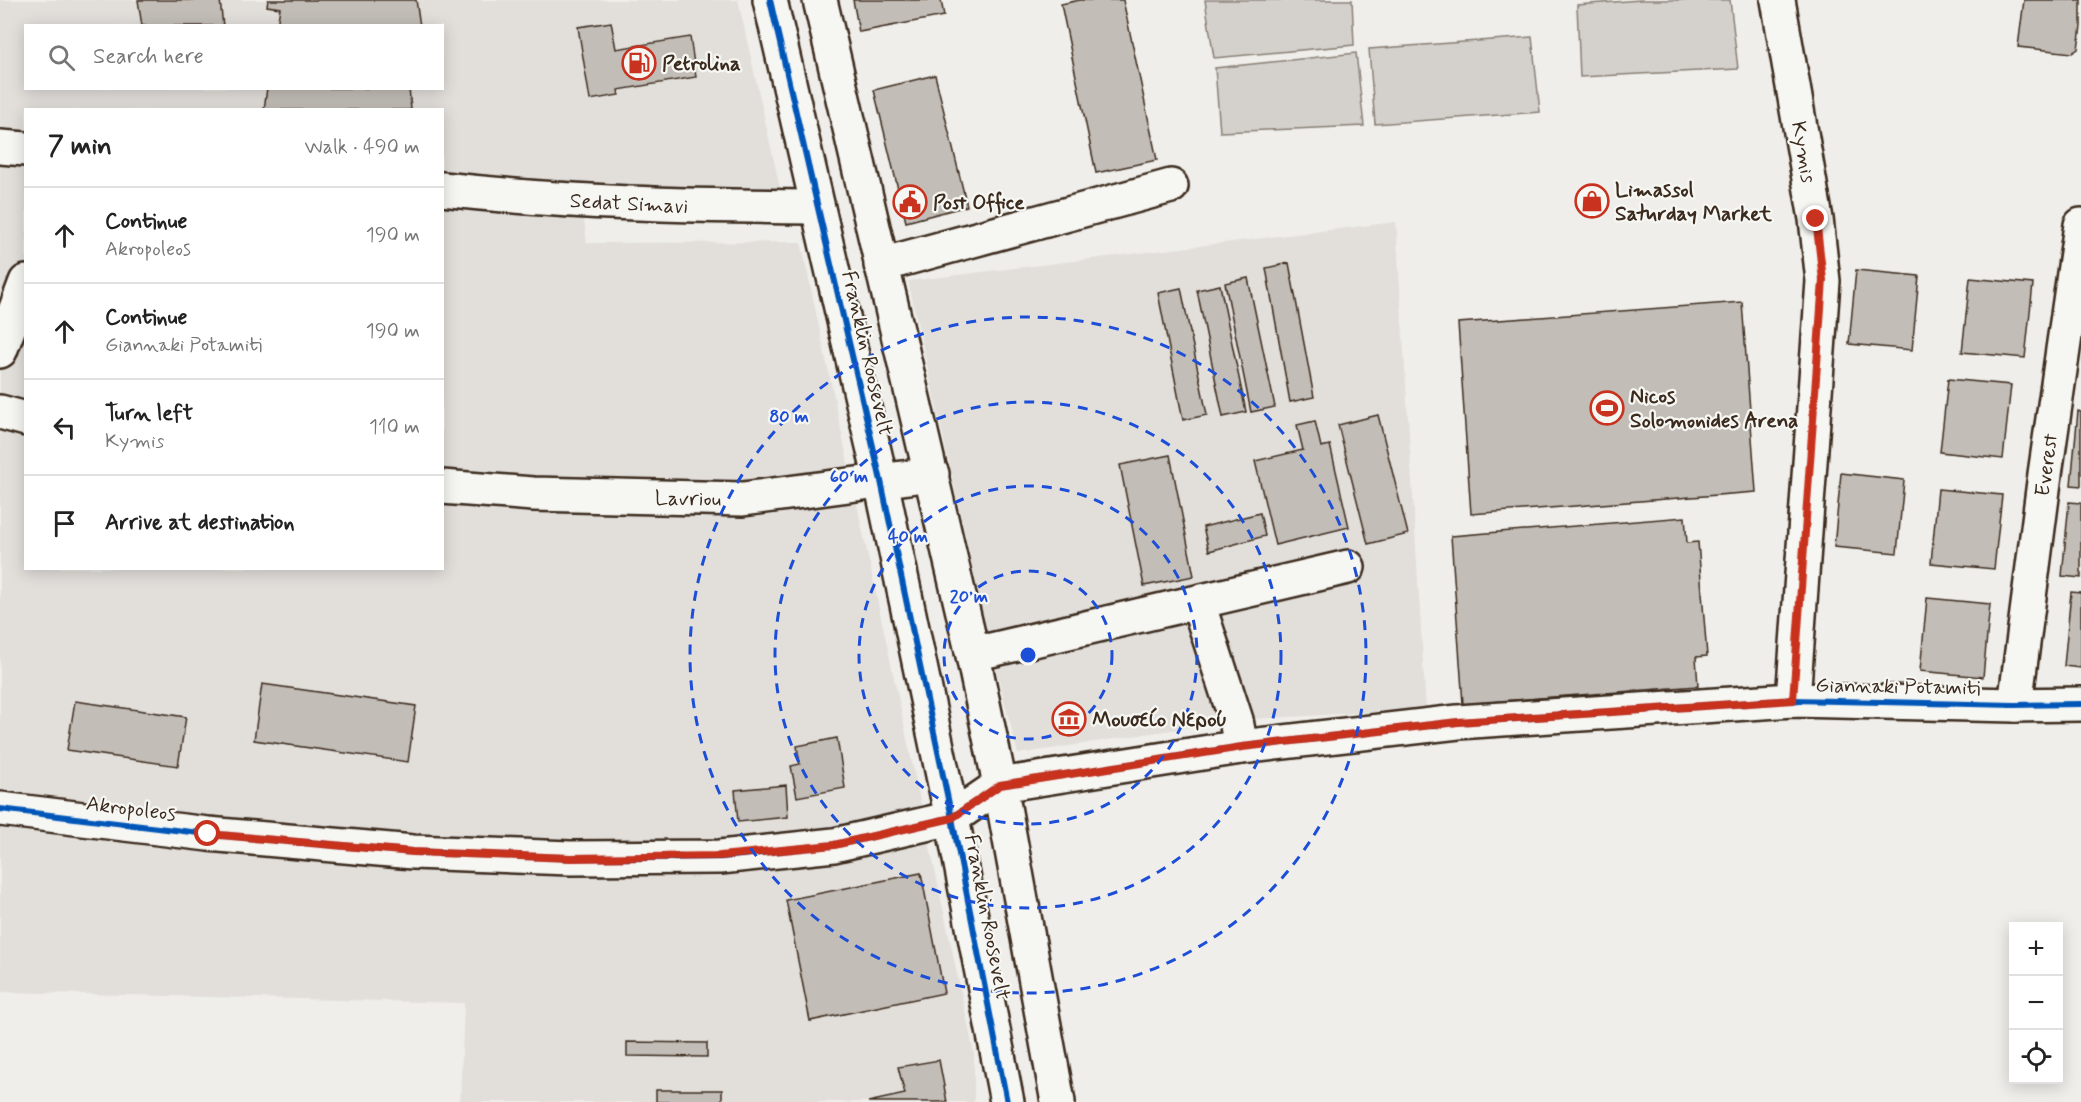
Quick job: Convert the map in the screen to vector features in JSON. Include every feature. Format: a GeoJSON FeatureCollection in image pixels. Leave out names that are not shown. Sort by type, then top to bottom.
{"type":"FeatureCollection","features":[{"type":"Feature","properties":{"kind":"street","name":"Franklin Roosevelt"},"geometry":{"type":"LineString","coordinates":[[770,0],[881,481],[952,818],[1006,1102]]}},
{"type":"Feature","properties":{"kind":"street","name":"Franklin Roosevelt"},"geometry":{"type":"LineString","coordinates":[[820,0],[972,651],[1000,785],[1058,1102]]}},
{"type":"Feature","properties":{"kind":"street","name":"Kymis"},"geometry":{"type":"LineString","coordinates":[[1778,0],[1816,219],[1823,280],[1793,700]]}},
{"type":"Feature","properties":{"kind":"street"},"geometry":{"type":"LineString","coordinates":[[0,147],[24,148]]}},
{"type":"Feature","properties":{"kind":"street"},"geometry":{"type":"LineString","coordinates":[[881,265],[1171,186]]}},
{"type":"Feature","properties":{"kind":"street","name":"Sedat Simavi"},"geometry":{"type":"LineString","coordinates":[[444,189],[595,202],[816,207]]}},
{"type":"Feature","properties":{"kind":"street","name":"Everest"},"geometry":{"type":"LineString","coordinates":[[2015,705],[2081,225]]}},
{"type":"Feature","properties":{"kind":"street"},"geometry":{"type":"LineString","coordinates":[[0,351],[24,287]]}},
{"type":"Feature","properties":{"kind":"street"},"geometry":{"type":"LineString","coordinates":[[0,412],[24,418]]}},
{"type":"Feature","properties":{"kind":"street","name":"Lavriou"},"geometry":{"type":"LineString","coordinates":[[444,487],[533,494],[743,499],[932,474]]}},
{"type":"Feature","properties":{"kind":"street"},"geometry":{"type":"LineString","coordinates":[[972,651],[991,650],[1348,567]]}},
{"type":"Feature","properties":{"kind":"street"},"geometry":{"type":"LineString","coordinates":[[1198,603],[1236,720],[1242,747]]}},
{"type":"Feature","properties":{"kind":"street","name":"Giannaki Potamiti"},"geometry":{"type":"LineString","coordinates":[[1000,785],[1242,747],[1458,722],[1793,700],[2015,705],[2081,704]]}},
{"type":"Feature","properties":{"kind":"street","name":"Akropoleos"},"geometry":{"type":"LineString","coordinates":[[0,808],[208,834],[413,852],[570,858],[720,856],[823,846],[952,818],[1000,785]]}},
{"type":"Feature","properties":{"kind":"shaded area"},"geometry":{"type":"Polygon","coordinates":[[[0,0],[738,0],[781,192],[580,188],[587,243],[801,242],[974,1053],[974,1102],[460,1102],[464,1003],[0,992],[0,0]]]}},
{"type":"Feature","properties":{"kind":"shaded area"},"geometry":{"type":"Polygon","coordinates":[[[1205,0],[1352,0],[1354,45],[1214,58],[1205,0]]]}},
{"type":"Feature","properties":{"kind":"shaded area"},"geometry":{"type":"Polygon","coordinates":[[[1640,0],[1730,0],[1738,69],[1580,77],[1577,5],[1640,0]]]}},
{"type":"Feature","properties":{"kind":"shaded area"},"geometry":{"type":"Polygon","coordinates":[[[1532,37],[1540,112],[1375,124],[1369,49],[1532,37]]]}},
{"type":"Feature","properties":{"kind":"shaded area"},"geometry":{"type":"Polygon","coordinates":[[[1356,53],[1364,126],[1220,132],[1215,68],[1356,53]]]}},
{"type":"Feature","properties":{"kind":"shaded area"},"geometry":{"type":"Polygon","coordinates":[[[1396,222],[1426,709],[1236,720],[1018,754],[991,650],[908,281],[1396,222]]]}},
{"type":"Feature","properties":{"kind":"building"},"geometry":{"type":"Polygon","coordinates":[[[138,0],[220,0],[223,24],[142,24],[138,0]]]}},
{"type":"Feature","properties":{"kind":"building"},"geometry":{"type":"Polygon","coordinates":[[[268,0],[416,0],[420,24],[277,24],[280,8],[267,6],[268,0]]]}},
{"type":"Feature","properties":{"kind":"building"},"geometry":{"type":"Polygon","coordinates":[[[853,0],[941,0],[944,16],[859,32],[853,0]]]}},
{"type":"Feature","properties":{"kind":"building"},"geometry":{"type":"Polygon","coordinates":[[[1080,0],[1123,0],[1157,160],[1096,173],[1061,4],[1080,0]]]}},
{"type":"Feature","properties":{"kind":"building"},"geometry":{"type":"Polygon","coordinates":[[[2024,0],[2081,0],[2078,49],[2072,53],[2018,47],[2024,0]]]}},
{"type":"Feature","properties":{"kind":"building","name":"Petrolina"},"geometry":{"type":"Polygon","coordinates":[[[611,22],[616,49],[690,37],[696,77],[618,90],[619,95],[590,100],[578,27],[611,22]]]}},
{"type":"Feature","properties":{"kind":"building"},"geometry":{"type":"Polygon","coordinates":[[[935,75],[967,206],[906,222],[874,90],[935,75]]]}},
{"type":"Feature","properties":{"kind":"building"},"geometry":{"type":"Polygon","coordinates":[[[267,90],[409,90],[411,108],[264,108],[267,90]]]}},
{"type":"Feature","properties":{"kind":"building"},"geometry":{"type":"Polygon","coordinates":[[[1289,263],[1314,397],[1290,402],[1266,268],[1289,263]]]}},
{"type":"Feature","properties":{"kind":"building"},"geometry":{"type":"Polygon","coordinates":[[[1856,270],[1919,276],[1912,350],[1849,344],[1856,270]]]}},
{"type":"Feature","properties":{"kind":"building"},"geometry":{"type":"Polygon","coordinates":[[[1248,278],[1275,407],[1251,412],[1225,283],[1248,278]]]}},
{"type":"Feature","properties":{"kind":"building"},"geometry":{"type":"Polygon","coordinates":[[[1970,278],[2033,284],[2025,358],[1962,352],[1970,278]]]}},
{"type":"Feature","properties":{"kind":"building"},"geometry":{"type":"Polygon","coordinates":[[[1220,285],[1246,412],[1223,417],[1197,290],[1220,285]]]}},
{"type":"Feature","properties":{"kind":"building"},"geometry":{"type":"Polygon","coordinates":[[[1181,288],[1207,415],[1183,420],[1158,293],[1181,288]]]}},
{"type":"Feature","properties":{"kind":"building","name":"Nicos Solomonides Arena"},"geometry":{"type":"Polygon","coordinates":[[[1742,302],[1756,492],[1471,514],[1458,323],[1742,302]]]}},
{"type":"Feature","properties":{"kind":"building"},"geometry":{"type":"Polygon","coordinates":[[[1948,379],[2011,385],[2003,459],[1940,452],[1948,379]]]}},
{"type":"Feature","properties":{"kind":"building"},"geometry":{"type":"Polygon","coordinates":[[[2078,411],[2081,412],[2081,486],[2071,485],[2078,411]]]}},
{"type":"Feature","properties":{"kind":"building"},"geometry":{"type":"Polygon","coordinates":[[[1378,415],[1408,534],[1368,544],[1338,425],[1378,415]]]}},
{"type":"Feature","properties":{"kind":"building"},"geometry":{"type":"Polygon","coordinates":[[[1315,421],[1321,447],[1330,445],[1349,527],[1275,545],[1255,461],[1303,450],[1297,425],[1315,421]]]}},
{"type":"Feature","properties":{"kind":"building"},"geometry":{"type":"Polygon","coordinates":[[[1170,455],[1194,576],[1144,586],[1120,465],[1170,455]]]}},
{"type":"Feature","properties":{"kind":"building"},"geometry":{"type":"Polygon","coordinates":[[[1841,473],[1904,480],[1897,553],[1834,547],[1841,473]]]}},
{"type":"Feature","properties":{"kind":"building"},"geometry":{"type":"Polygon","coordinates":[[[1938,489],[2002,495],[1994,569],[1931,563],[1938,489]]]}},
{"type":"Feature","properties":{"kind":"building"},"geometry":{"type":"Polygon","coordinates":[[[2069,502],[2081,503],[2081,578],[2062,576],[2069,502]]]}},
{"type":"Feature","properties":{"kind":"building"},"geometry":{"type":"Polygon","coordinates":[[[1260,513],[1265,536],[1209,551],[1203,527],[1260,513]]]}},
{"type":"Feature","properties":{"kind":"building"},"geometry":{"type":"Polygon","coordinates":[[[1685,517],[1687,543],[1698,542],[1707,656],[1696,657],[1698,686],[1463,704],[1451,536],[1685,517]]]}},
{"type":"Feature","properties":{"kind":"building"},"geometry":{"type":"Polygon","coordinates":[[[2071,592],[2081,593],[2081,668],[2064,666],[2071,592]]]}},
{"type":"Feature","properties":{"kind":"building"},"geometry":{"type":"Polygon","coordinates":[[[1927,598],[1990,604],[1983,677],[1920,671],[1927,598]]]}},
{"type":"Feature","properties":{"kind":"building"},"geometry":{"type":"Polygon","coordinates":[[[262,684],[416,706],[408,762],[254,740],[262,684]]]}},
{"type":"Feature","properties":{"kind":"building"},"geometry":{"type":"Polygon","coordinates":[[[75,701],[186,717],[178,766],[67,750],[75,701]]]}},
{"type":"Feature","properties":{"kind":"building"},"geometry":{"type":"Polygon","coordinates":[[[837,738],[845,788],[797,797],[791,766],[800,764],[797,746],[837,738]]]}},
{"type":"Feature","properties":{"kind":"building"},"geometry":{"type":"Polygon","coordinates":[[[786,785],[788,817],[738,822],[735,790],[786,785]]]}},
{"type":"Feature","properties":{"kind":"building"},"geometry":{"type":"Polygon","coordinates":[[[921,873],[944,993],[810,1021],[786,900],[921,873]]]}},
{"type":"Feature","properties":{"kind":"building"},"geometry":{"type":"Polygon","coordinates":[[[627,1042],[707,1043],[707,1057],[627,1056],[627,1042]]]}},
{"type":"Feature","properties":{"kind":"building"},"geometry":{"type":"Polygon","coordinates":[[[939,1060],[947,1102],[868,1102],[905,1094],[898,1067],[939,1060]]]}},
{"type":"Feature","properties":{"kind":"building"},"geometry":{"type":"Polygon","coordinates":[[[656,1090],[722,1090],[722,1102],[656,1102],[656,1090]]]}},
{"type":"Feature","properties":{"kind":"cycle path"},"geometry":{"type":"LineString","coordinates":[[770,0],[881,481],[952,818],[1007,1102]]}},
{"type":"Feature","properties":{"kind":"cycle path"},"geometry":{"type":"LineString","coordinates":[[0,809],[208,834],[413,852],[570,858],[720,857],[834,845],[952,818],[1000,785],[1241,747],[1458,722],[1793,700],[2015,705],[2081,704]]}},
{"type":"Feature","properties":{"kind":"place","name":"Petrolina"},"geometry":{"type":"Point","coordinates":[639,63]}},
{"type":"Feature","properties":{"kind":"place","name":"Limassol Saturday Market"},"geometry":{"type":"Point","coordinates":[1592,201]}},
{"type":"Feature","properties":{"kind":"place","name":"Post Office"},"geometry":{"type":"Point","coordinates":[910,202]}},
{"type":"Feature","properties":{"kind":"place","name":"Nicos Solomonides Arena"},"geometry":{"type":"Point","coordinates":[1607,408]}},
{"type":"Feature","properties":{"kind":"place","name":"Μουσείο Νερού"},"geometry":{"type":"Point","coordinates":[1069,719]}},
{"type":"Feature","properties":{"kind":"route"},"geometry":{"type":"LineString","coordinates":[[208,834],[413,852],[570,858],[720,856],[834,845],[952,818],[1000,785],[1242,747],[1458,722],[1793,700],[1823,280],[1816,219]]}}]}
